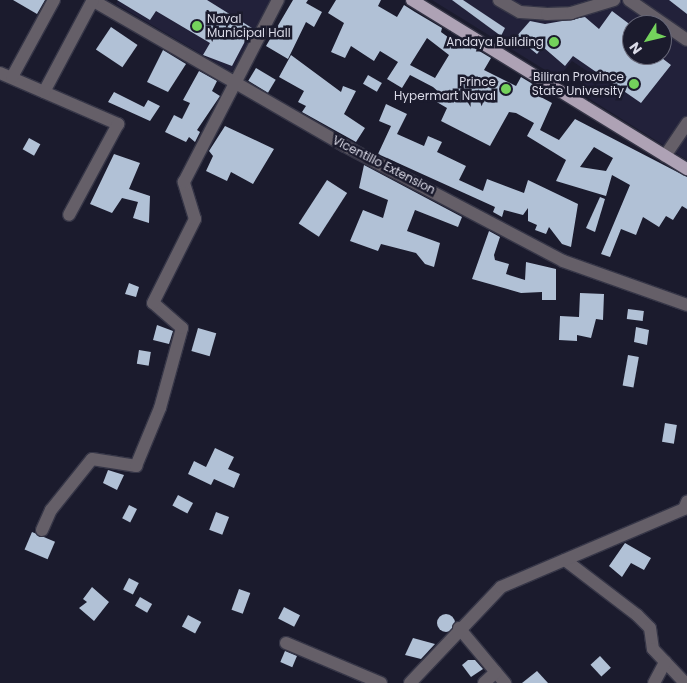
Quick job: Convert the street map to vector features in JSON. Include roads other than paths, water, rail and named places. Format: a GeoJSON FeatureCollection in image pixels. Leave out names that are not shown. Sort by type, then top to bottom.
{"type":"FeatureCollection","features":[{"type":"Feature","properties":{"kind":"main road"},"geometry":{"type":"LineString","coordinates":[[412,0],[687,169]]}},
{"type":"Feature","properties":{"kind":"street"},"geometry":{"type":"LineString","coordinates":[[54,0],[6,75],[118,124],[69,215]]}},
{"type":"Feature","properties":{"kind":"street"},"geometry":{"type":"LineString","coordinates":[[44,92],[92,0]]}},
{"type":"Feature","properties":{"kind":"street","name":"Vicentillo Extension"},"geometry":{"type":"LineString","coordinates":[[92,0],[108,4],[233,82],[562,261],[687,305]]}},
{"type":"Feature","properties":{"kind":"street"},"geometry":{"type":"LineString","coordinates":[[42,530],[92,459],[136,466],[160,408],[182,328],[153,302],[195,219],[184,182],[233,82],[278,0]]}},
{"type":"Feature","properties":{"kind":"street"},"geometry":{"type":"LineString","coordinates":[[498,0],[520,12],[547,14],[571,13],[614,0]]}},
{"type":"Feature","properties":{"kind":"street"},"geometry":{"type":"LineString","coordinates":[[629,0],[687,40]]}},
{"type":"Feature","properties":{"kind":"street"},"geometry":{"type":"LineString","coordinates":[[665,156],[687,124]]}},
{"type":"Feature","properties":{"kind":"street"},"geometry":{"type":"LineString","coordinates":[[410,683],[459,628],[501,588],[684,509],[687,502]]}},
{"type":"Feature","properties":{"kind":"street"},"geometry":{"type":"LineString","coordinates":[[565,560],[637,615],[650,628],[653,650],[684,683]]}},
{"type":"Feature","properties":{"kind":"street"},"geometry":{"type":"LineString","coordinates":[[459,628],[505,683]]}},
{"type":"Feature","properties":{"kind":"street"},"geometry":{"type":"LineString","coordinates":[[286,643],[381,683]]}},
{"type":"Feature","properties":{"kind":"street"},"geometry":{"type":"LineString","coordinates":[[654,683],[664,662]]}},
{"type":"Feature","properties":{"kind":"street"},"geometry":{"type":"LineString","coordinates":[[484,683],[496,672]]}},
{"type":"Feature","properties":{"kind":"place","name":"Naval Municipal Hall"},"geometry":{"type":"Point","coordinates":[197,26]}},
{"type":"Feature","properties":{"kind":"place","name":"Andaya Building"},"geometry":{"type":"Point","coordinates":[554,42]}},
{"type":"Feature","properties":{"kind":"place","name":"Biliran Province State University"},"geometry":{"type":"Point","coordinates":[634,84]}},
{"type":"Feature","properties":{"kind":"place","name":"Prince Hypermart Naval"},"geometry":{"type":"Point","coordinates":[506,89]}}]}
